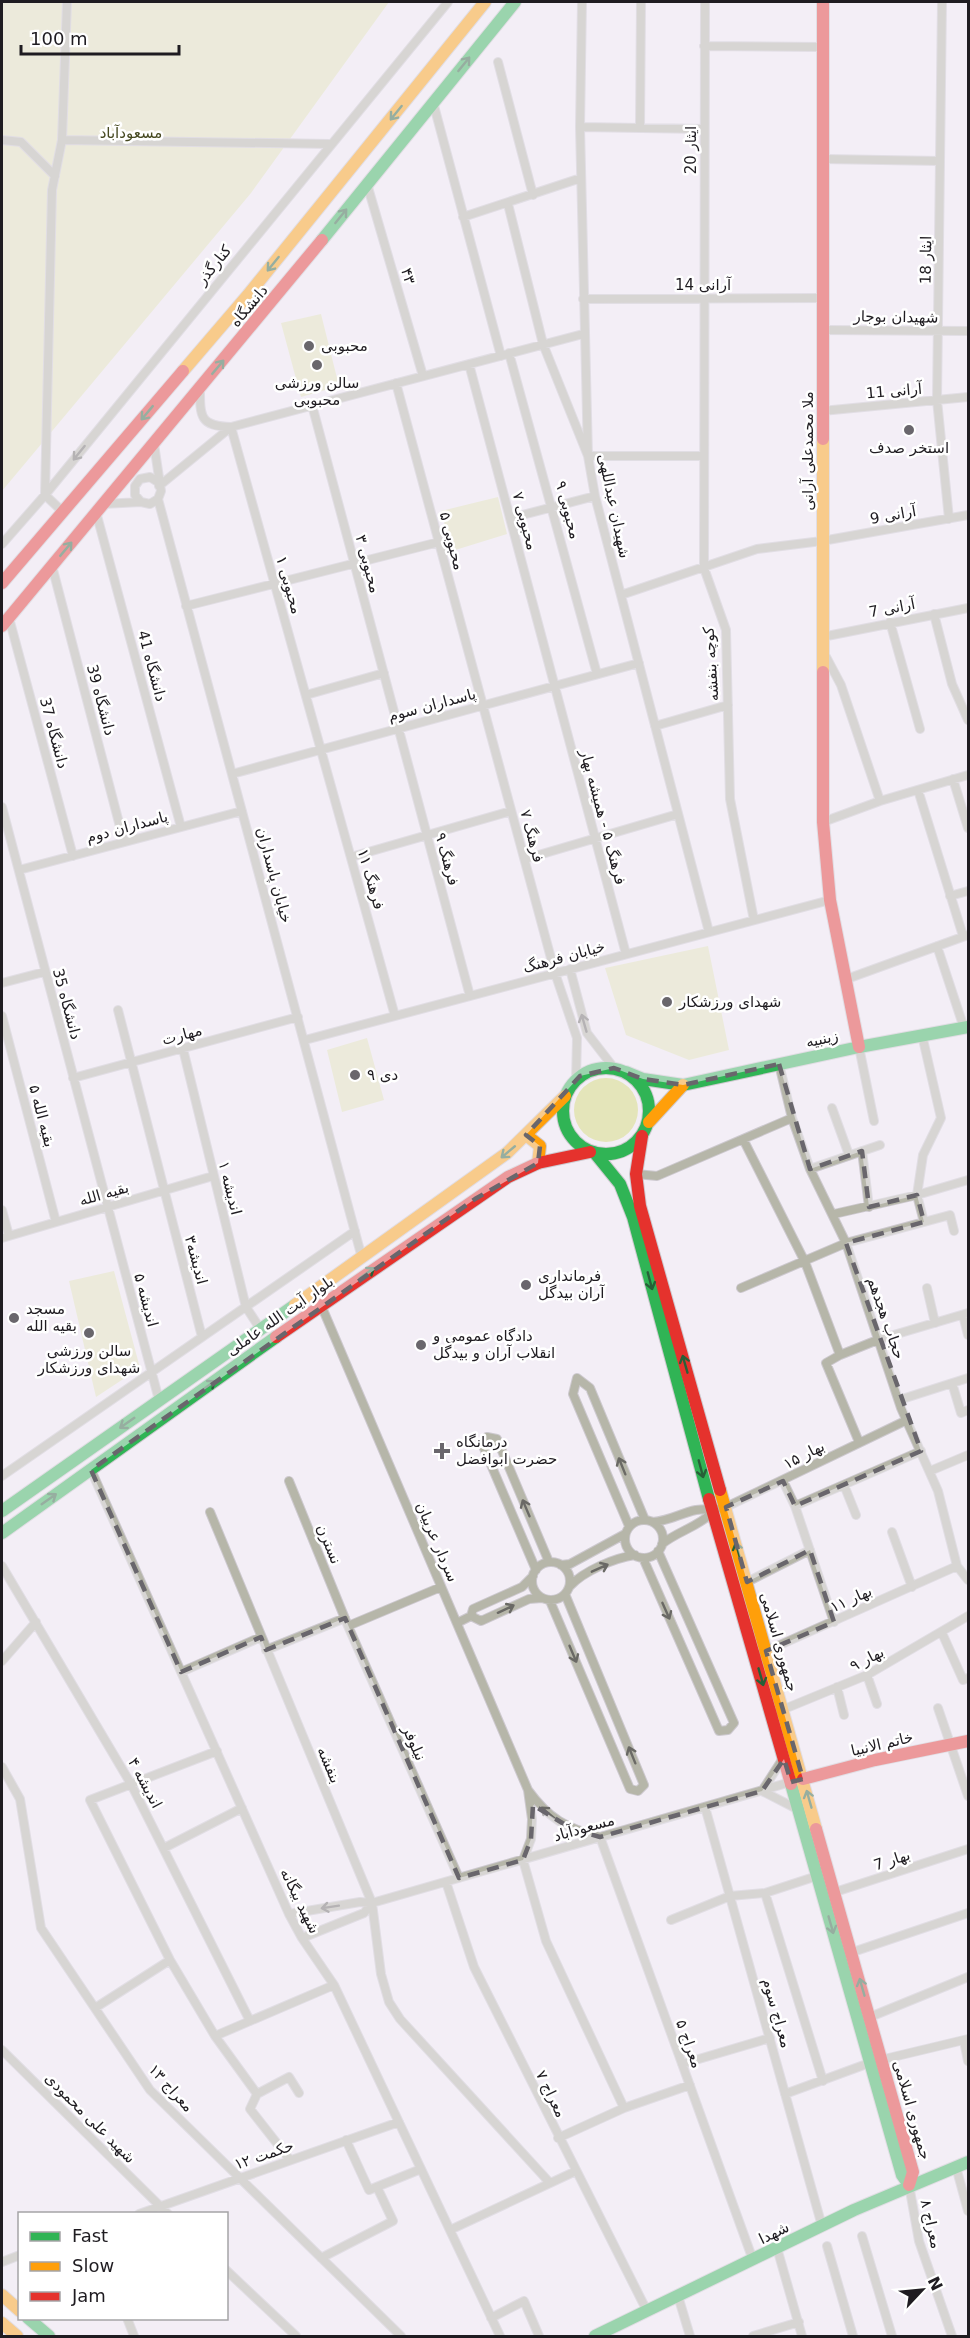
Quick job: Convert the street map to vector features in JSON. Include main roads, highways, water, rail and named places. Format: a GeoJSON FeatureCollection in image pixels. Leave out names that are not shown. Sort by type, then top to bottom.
{"type":"FeatureCollection","features":[{"type":"Feature","properties":{"kind":"main road","name":"دانشگاه"},"geometry":{"type":"LineString","coordinates":[[2,583],[248,294],[485,2]]}},
{"type":"Feature","properties":{"kind":"main road","name":"دانشگاه"},"geometry":{"type":"LineString","coordinates":[[5,622],[266,309],[515,2]]}},
{"type":"Feature","properties":{"kind":"main road","name":"ملا محمدعلی آرانی"},"geometry":{"type":"LineString","coordinates":[[823,2],[823,822],[830,900],[859,1047]]}},
{"type":"Feature","properties":{"kind":"main road"},"geometry":{"type":"LineString","coordinates":[[248,294],[266,309]]}},
{"type":"Feature","properties":{"kind":"main road","name":"زینبیه"},"geometry":{"type":"LineString","coordinates":[[620,1070],[643,1079],[683,1085],[859,1047],[967,1027]]}},
{"type":"Feature","properties":{"kind":"main road"},"geometry":{"type":"LineString","coordinates":[[645,1130],[648,1100],[643,1089],[620,1070],[591,1070],[576,1080],[565,1096],[563,1115],[569,1133],[577,1143],[592,1152],[605,1155],[620,1152],[633,1145],[645,1130],[666,1101],[683,1085]]}},
{"type":"Feature","properties":{"kind":"main road","name":"بلوار آیت‌ الله عاملی"},"geometry":{"type":"LineString","coordinates":[[2,1511],[261,1330],[507,1153],[565,1096]]}},
{"type":"Feature","properties":{"kind":"main road","name":"جمهوری اسلامی"},"geometry":{"type":"LineString","coordinates":[[645,1130],[636,1174],[640,1206],[747,1582],[761,1653]]}},
{"type":"Feature","properties":{"kind":"main road"},"geometry":{"type":"LineString","coordinates":[[526,1135],[533,1138],[540,1146],[538,1163]]}},
{"type":"Feature","properties":{"kind":"main road","name":"جمهوری اسلامی"},"geometry":{"type":"LineString","coordinates":[[592,1152],[620,1184],[633,1217],[713,1512],[761,1653],[877,2060],[913,2172],[909,2185]]}},
{"type":"Feature","properties":{"kind":"main road","name":"بلوار آیت‌ الله عاملی"},"geometry":{"type":"LineString","coordinates":[[2,1533],[321,1305],[508,1177],[538,1163],[592,1152]]}},
{"type":"Feature","properties":{"kind":"main road","name":"جمهوری اسلامی"},"geometry":{"type":"LineString","coordinates":[[777,1712],[784,1757],[797,1780],[799,1810],[817,1876],[829,1894]]}},
{"type":"Feature","properties":{"kind":"main road","name":"خاتم الانبیا"},"geometry":{"type":"LineString","coordinates":[[797,1780],[969,1741]]}},
{"type":"Feature","properties":{"kind":"main road","name":"جمهوری اسلامی"},"geometry":{"type":"LineString","coordinates":[[846,1954],[870,2017],[877,2060]]}},
{"type":"Feature","properties":{"kind":"main road","name":"شهدا"},"geometry":{"type":"LineString","coordinates":[[594,2337],[909,2185],[969,2162]]}},
{"type":"Feature","properties":{"kind":"main road"},"geometry":{"type":"LineString","coordinates":[[2,2295],[18,2309]]}},
{"type":"Feature","properties":{"kind":"main road"},"geometry":{"type":"LineString","coordinates":[[29,2320],[50,2337]]}},
{"type":"Feature","properties":{"kind":"main road"},"geometry":{"type":"LineString","coordinates":[[2,2323],[17,2337]]}},
{"type":"Feature","properties":{"kind":"place","name":"محبوبی"},"geometry":{"type":"Point","coordinates":[309,346]}},
{"type":"Feature","properties":{"kind":"place","name":"سالن ورزشی محبوبی"},"geometry":{"type":"Point","coordinates":[317,365]}},
{"type":"Feature","properties":{"kind":"place","name":"استخر صدف"},"geometry":{"type":"Point","coordinates":[909,430]}},
{"type":"Feature","properties":{"kind":"place","name":"شهدای ورزشکار"},"geometry":{"type":"Point","coordinates":[667,1002]}},
{"type":"Feature","properties":{"kind":"place","name":"۹ دی"},"geometry":{"type":"Point","coordinates":[355,1075]}},
{"type":"Feature","properties":{"kind":"place","name":"فرمانداری آران بیدگل"},"geometry":{"type":"Point","coordinates":[526,1285]}},
{"type":"Feature","properties":{"kind":"place","name":"مسجد بقیه الله"},"geometry":{"type":"Point","coordinates":[14,1318]}},
{"type":"Feature","properties":{"kind":"place","name":"سالن ورزشی شهدای ورزشکار"},"geometry":{"type":"Point","coordinates":[89,1333]}},
{"type":"Feature","properties":{"kind":"place","name":"دادگاه عمومی و انقلاب آران و بیدگل"},"geometry":{"type":"Point","coordinates":[421,1345]}},
{"type":"Feature","properties":{"kind":"place","name":"درمانگاه حضرت ابوافضل"},"geometry":{"type":"Point","coordinates":[442,1451]}},
{"type":"Feature","properties":{"kind":"park label","name":"مسعودآباد"},"geometry":{"type":"Point","coordinates":[131,133]}}]}
